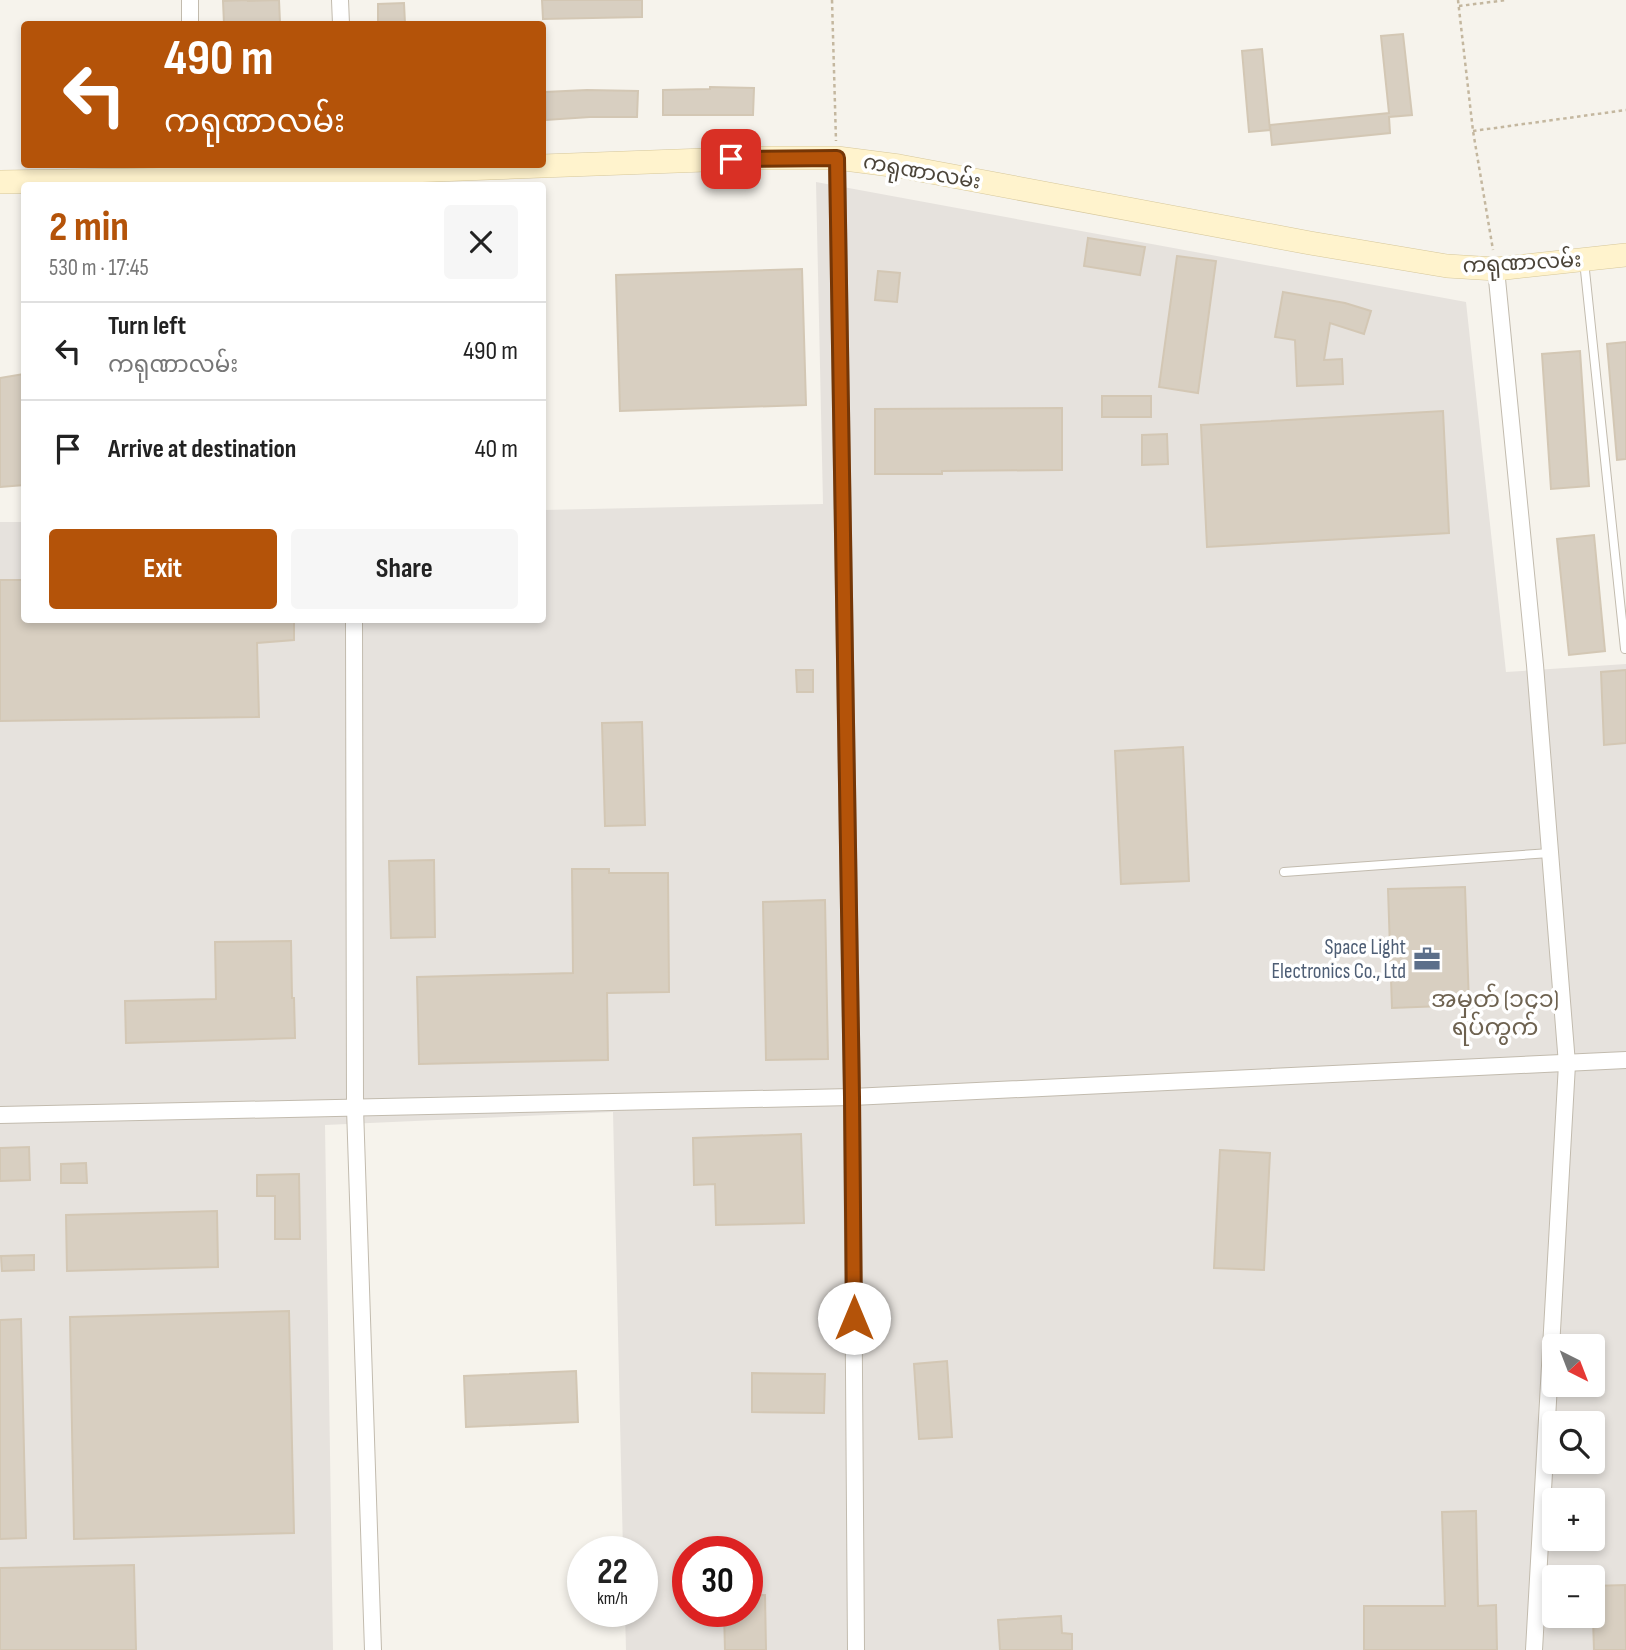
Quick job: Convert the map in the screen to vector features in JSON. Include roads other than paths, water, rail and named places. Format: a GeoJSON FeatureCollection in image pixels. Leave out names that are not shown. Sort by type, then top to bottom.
{"type":"FeatureCollection","features":[{"type":"Feature","properties":{"kind":"street"},"geometry":{"type":"LineString","coordinates":[[190,0],[190,21]]}},
{"type":"Feature","properties":{"kind":"street"},"geometry":{"type":"LineString","coordinates":[[340,0],[341,21]]}},
{"type":"Feature","properties":{"kind":"street","name":"ကရုဏာလမ်း"},"geometry":{"type":"LineString","coordinates":[[546,167],[759,158],[837,158],[898,166],[1447,266],[1496,269],[1626,255]]}},
{"type":"Feature","properties":{"kind":"street"},"geometry":{"type":"LineString","coordinates":[[837,158],[852,1097],[856,1650]]}},
{"type":"Feature","properties":{"kind":"street","name":"ကရုဏာလမ်း"},"geometry":{"type":"LineString","coordinates":[[0,182],[193,172],[344,175],[515,168]]}},
{"type":"Feature","properties":{"kind":"street"},"geometry":{"type":"LineString","coordinates":[[1496,269],[1535,665],[1567,1064],[1534,1650]]}},
{"type":"Feature","properties":{"kind":"street"},"geometry":{"type":"LineString","coordinates":[[354,623],[355,1108],[373,1650]]}},
{"type":"Feature","properties":{"kind":"street"},"geometry":{"type":"LineString","coordinates":[[0,1115],[852,1097],[1626,1060]]}},
{"type":"Feature","properties":{"kind":"lane"},"geometry":{"type":"LineString","coordinates":[[1584,261],[1625,649]]}},
{"type":"Feature","properties":{"kind":"lane"},"geometry":{"type":"LineString","coordinates":[[1284,872],[1550,853]]}},
{"type":"Feature","properties":{"kind":"place","name":"Space Light Electronics Co., Ltd"},"geometry":{"type":"Point","coordinates":[1427,959]}},
{"type":"Feature","properties":{"kind":"district","name":"အမှတ် (၁၄၁) ရပ်ကွက်"},"geometry":{"type":"Point","coordinates":[1495,1013]}}]}
